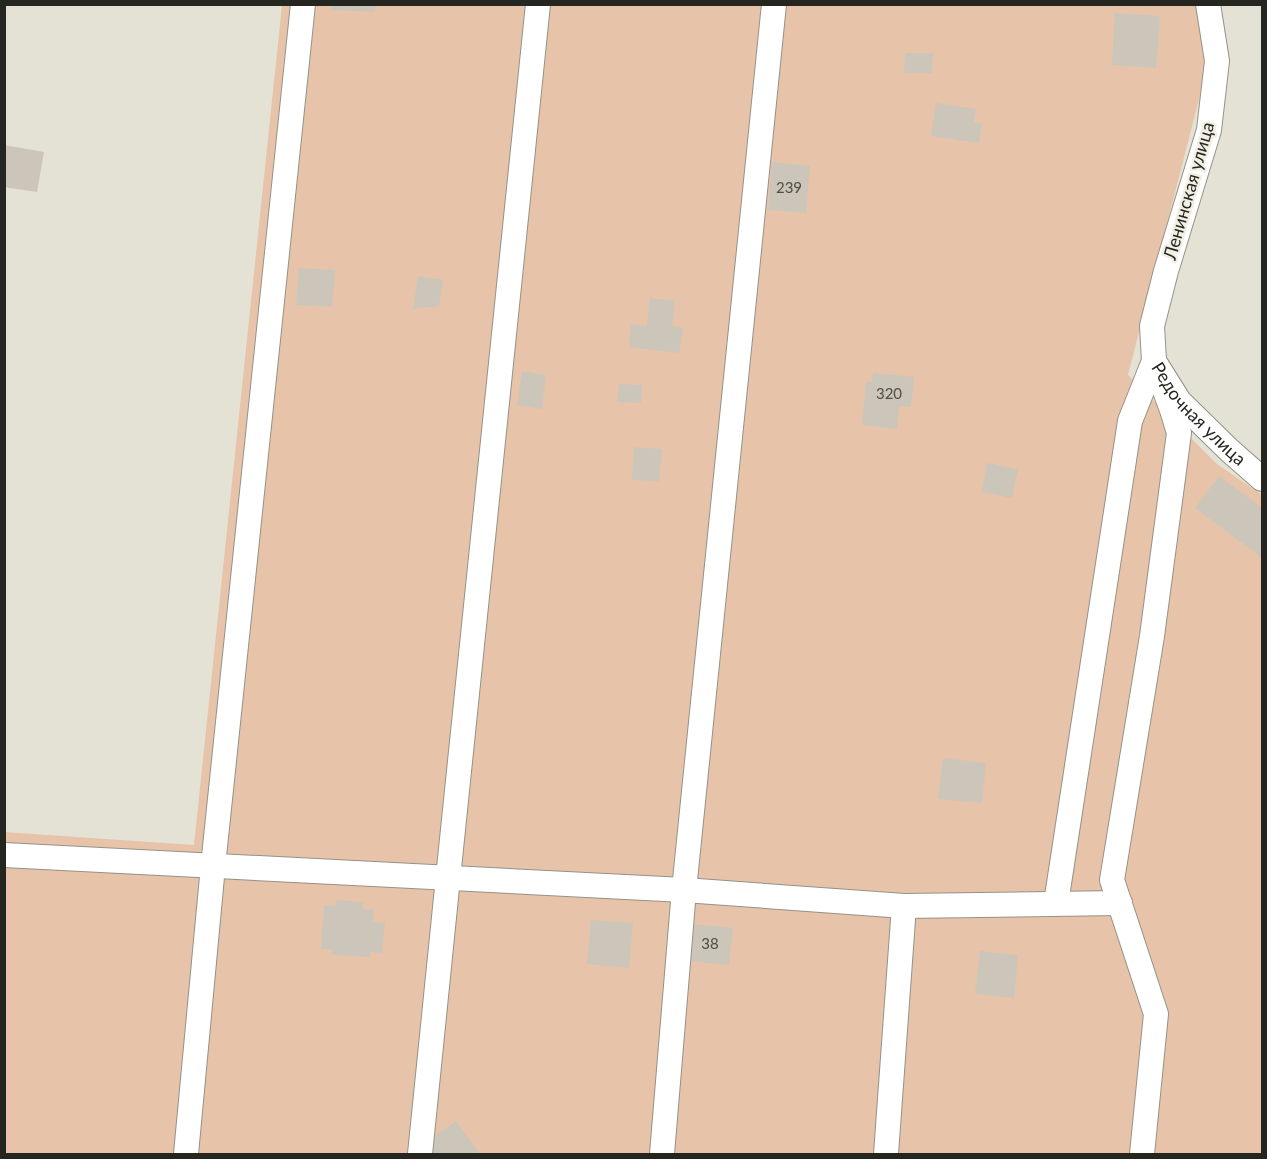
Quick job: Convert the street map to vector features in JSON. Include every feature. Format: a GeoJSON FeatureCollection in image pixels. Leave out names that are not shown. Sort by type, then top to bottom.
{"type":"FeatureCollection","features":[{"type":"Feature","properties":{"kind":"street"},"geometry":{"type":"LineString","coordinates":[[186,1155],[213,866],[303,4]]}},
{"type":"Feature","properties":{"kind":"street"},"geometry":{"type":"LineString","coordinates":[[420,1155],[538,4]]}},
{"type":"Feature","properties":{"kind":"street"},"geometry":{"type":"LineString","coordinates":[[662,1155],[684,891],[774,4]]}},
{"type":"Feature","properties":{"kind":"street","name":"Ленинская улица"},"geometry":{"type":"LineString","coordinates":[[1166,271],[1209,130],[1217,61],[1208,4]]}},
{"type":"Feature","properties":{"kind":"street","name":"Редочная улица"},"geometry":{"type":"LineString","coordinates":[[1166,271],[1152,326],[1154,361],[1179,401],[1229,450],[1263,479]]}},
{"type":"Feature","properties":{"kind":"street"},"geometry":{"type":"LineString","coordinates":[[1056,903],[1130,421],[1154,361]]}},
{"type":"Feature","properties":{"kind":"street"},"geometry":{"type":"LineString","coordinates":[[1142,1155],[1156,1014],[1112,880],[1152,636],[1179,433],[1154,361]]}},
{"type":"Feature","properties":{"kind":"street"},"geometry":{"type":"LineString","coordinates":[[4,855],[684,891],[904,906],[1120,903]]}},
{"type":"Feature","properties":{"kind":"street"},"geometry":{"type":"LineString","coordinates":[[886,1155],[904,906]]}},
{"type":"Feature","properties":{"kind":"shaded area"},"geometry":{"type":"Polygon","coordinates":[[[282,5],[1197,5],[1212,49],[1128,375],[1217,464],[1262,495],[1262,1154],[5,1154],[4,832],[194,845],[282,5]]]}},
{"type":"Feature","properties":{"kind":"building"},"geometry":{"type":"Polygon","coordinates":[[[331,4],[376,4],[375,12],[331,10],[331,4]]]}},
{"type":"Feature","properties":{"kind":"building"},"geometry":{"type":"Polygon","coordinates":[[[1115,13],[1160,16],[1156,68],[1112,65],[1115,13]]]}},
{"type":"Feature","properties":{"kind":"building"},"geometry":{"type":"Polygon","coordinates":[[[905,53],[933,53],[932,73],[904,73],[905,53]]]}},
{"type":"Feature","properties":{"kind":"building"},"geometry":{"type":"Polygon","coordinates":[[[936,103],[976,109],[974,122],[982,123],[979,143],[931,136],[936,103]]]}},
{"type":"Feature","properties":{"kind":"building"},"geometry":{"type":"Polygon","coordinates":[[[4,145],[44,152],[37,192],[4,187],[4,145]]]}},
{"type":"Feature","properties":{"kind":"building"},"geometry":{"type":"Polygon","coordinates":[[[772,162],[810,166],[806,213],[768,210],[772,162]]]}},
{"type":"Feature","properties":{"kind":"building"},"geometry":{"type":"Polygon","coordinates":[[[299,268],[335,270],[332,307],[296,305],[299,268]]]}},
{"type":"Feature","properties":{"kind":"building"},"geometry":{"type":"Polygon","coordinates":[[[418,276],[443,280],[439,306],[413,309],[418,276]]]}},
{"type":"Feature","properties":{"kind":"building"},"geometry":{"type":"Polygon","coordinates":[[[650,298],[675,301],[672,326],[683,328],[679,353],[629,347],[631,324],[647,326],[650,298]]]}},
{"type":"Feature","properties":{"kind":"building"},"geometry":{"type":"Polygon","coordinates":[[[522,371],[546,375],[542,409],[517,405],[522,371]]]}},
{"type":"Feature","properties":{"kind":"building"},"geometry":{"type":"Polygon","coordinates":[[[873,373],[914,377],[911,407],[899,406],[897,429],[862,425],[866,382],[872,382],[873,373]]]}},
{"type":"Feature","properties":{"kind":"building"},"geometry":{"type":"Polygon","coordinates":[[[619,384],[642,385],[641,403],[617,402],[619,384]]]}},
{"type":"Feature","properties":{"kind":"building"},"geometry":{"type":"Polygon","coordinates":[[[634,447],[662,449],[659,481],[632,480],[634,447]]]}},
{"type":"Feature","properties":{"kind":"building"},"geometry":{"type":"Polygon","coordinates":[[[987,463],[1018,469],[1012,498],[982,492],[987,463]]]}},
{"type":"Feature","properties":{"kind":"building"},"geometry":{"type":"Polygon","coordinates":[[[1219,476],[1262,508],[1262,558],[1195,508],[1219,476]]]}},
{"type":"Feature","properties":{"kind":"building"},"geometry":{"type":"Polygon","coordinates":[[[943,758],[986,763],[982,803],[938,799],[943,758]]]}},
{"type":"Feature","properties":{"kind":"building"},"geometry":{"type":"Polygon","coordinates":[[[336,900],[363,902],[363,909],[374,910],[373,922],[385,923],[382,953],[370,952],[370,957],[332,955],[332,949],[321,949],[324,905],[336,906],[336,900]]]}},
{"type":"Feature","properties":{"kind":"building"},"geometry":{"type":"Polygon","coordinates":[[[591,920],[633,923],[629,968],[587,964],[591,920]]]}},
{"type":"Feature","properties":{"kind":"building"},"geometry":{"type":"Polygon","coordinates":[[[691,924],[733,928],[729,965],[687,961],[691,924]]]}},
{"type":"Feature","properties":{"kind":"building"},"geometry":{"type":"Polygon","coordinates":[[[980,951],[1018,955],[1014,998],[975,994],[980,951]]]}},
{"type":"Feature","properties":{"kind":"building"},"geometry":{"type":"Polygon","coordinates":[[[456,1121],[480,1154],[432,1154],[424,1143],[456,1121]]]}}]}
